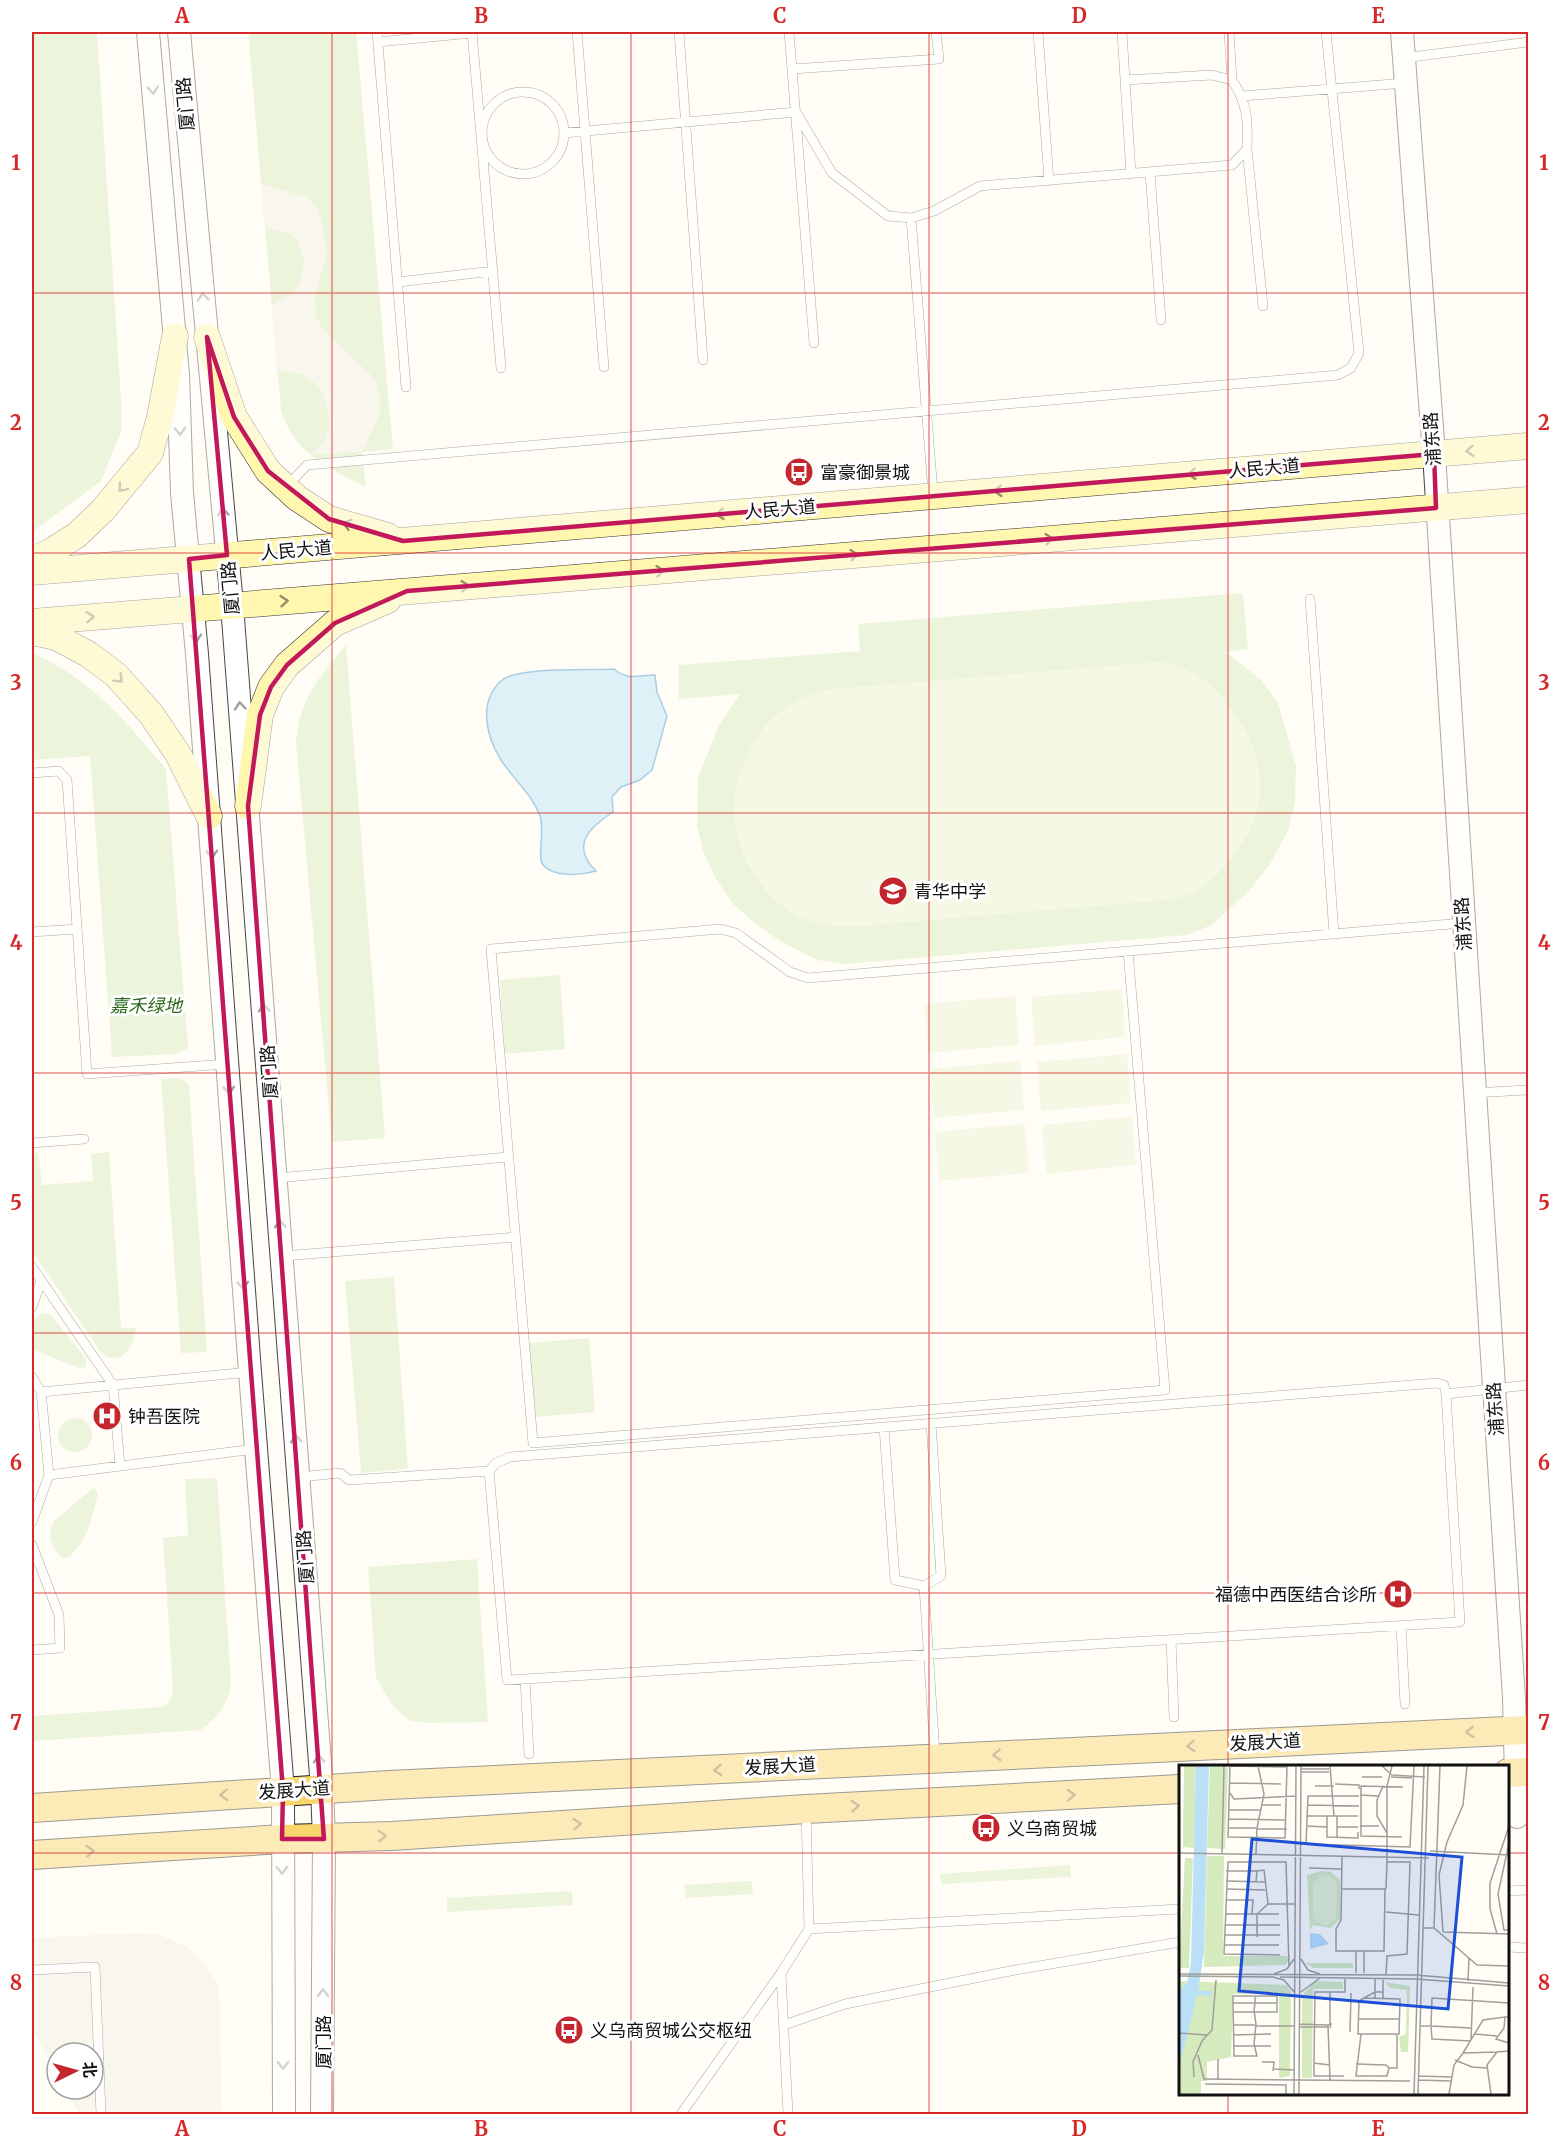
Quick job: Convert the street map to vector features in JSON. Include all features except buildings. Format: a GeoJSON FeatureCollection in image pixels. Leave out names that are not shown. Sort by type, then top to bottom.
{"type":"FeatureCollection","features":[{"type":"Feature","properties":{"kind":"main road"},"geometry":{"type":"LineString","coordinates":[[32,560],[77,535],[103,510],[150,453],[160,417],[175,336]]}},
{"type":"Feature","properties":{"kind":"main road"},"geometry":{"type":"LineString","coordinates":[[207,338],[234,417],[268,471],[297,498],[329,519],[403,541]]}},
{"type":"Feature","properties":{"kind":"main road","name":"人民大道"},"geometry":{"type":"LineString","coordinates":[[32,572],[1528,446]]}},
{"type":"Feature","properties":{"kind":"main road"},"geometry":{"type":"LineString","coordinates":[[32,622],[1528,500]]}},
{"type":"Feature","properties":{"kind":"main road"},"geometry":{"type":"LineString","coordinates":[[248,806],[260,715],[270,687],[287,665],[335,622],[407,591]]}},
{"type":"Feature","properties":{"kind":"main road"},"geometry":{"type":"LineString","coordinates":[[32,632],[56,637],[88,654],[116,675],[151,714],[178,754],[209,816]]}},
{"type":"Feature","properties":{"kind":"main road","name":"发展大道"},"geometry":{"type":"LineString","coordinates":[[32,1808],[283,1791],[1522,1730]]}},
{"type":"Feature","properties":{"kind":"main road"},"geometry":{"type":"LineString","coordinates":[[32,1855],[806,1809],[1179,1790]]}},
{"type":"Feature","properties":{"kind":"street","name":"厦门路"},"geometry":{"type":"LineString","coordinates":[[148,32],[178,375],[182,493],[194,609],[283,1791],[284,2115]]}},
{"type":"Feature","properties":{"kind":"street","name":"厦门路"},"geometry":{"type":"LineString","coordinates":[[178,32],[232,605],[322,1789],[324,1839],[322,2115]]}},
{"type":"Feature","properties":{"kind":"street","name":"浦东路"},"geometry":{"type":"LineString","coordinates":[[1402,32],[1434,454],[1494,1388],[1522,1730],[1517,1817]]}},
{"type":"Feature","properties":{"kind":"lane"},"geometry":{"type":"LineString","coordinates":[[377,32],[406,387]]}},
{"type":"Feature","properties":{"kind":"lane"},"geometry":{"type":"LineString","coordinates":[[378,42],[472,32],[501,368]]}},
{"type":"Feature","properties":{"kind":"lane"},"geometry":{"type":"LineString","coordinates":[[577,32],[604,367]]}},
{"type":"Feature","properties":{"kind":"lane"},"geometry":{"type":"LineString","coordinates":[[679,32],[704,360]]}},
{"type":"Feature","properties":{"kind":"lane"},"geometry":{"type":"LineString","coordinates":[[789,32],[814,343]]}},
{"type":"Feature","properties":{"kind":"lane"},"geometry":{"type":"LineString","coordinates":[[792,69],[939,59],[936,32]]}},
{"type":"Feature","properties":{"kind":"lane"},"geometry":{"type":"LineString","coordinates":[[1038,32],[1049,181]]}},
{"type":"Feature","properties":{"kind":"lane"},"geometry":{"type":"LineString","coordinates":[[1122,32],[1131,174]]}},
{"type":"Feature","properties":{"kind":"lane"},"geometry":{"type":"LineString","coordinates":[[1229,32],[1232,80],[1242,96],[1248,125],[1247,149],[1263,306]]}},
{"type":"Feature","properties":{"kind":"lane"},"geometry":{"type":"LineString","coordinates":[[286,488],[307,465],[1338,375],[1351,368],[1359,353],[1326,32]]}},
{"type":"Feature","properties":{"kind":"lane"},"geometry":{"type":"LineString","coordinates":[[1404,58],[1528,42]]}},
{"type":"Feature","properties":{"kind":"lane"},"geometry":{"type":"LineString","coordinates":[[1125,80],[1212,75],[1232,80]]}},
{"type":"Feature","properties":{"kind":"lane"},"geometry":{"type":"LineString","coordinates":[[1242,96],[1406,83]]}},
{"type":"Feature","properties":{"kind":"lane"},"geometry":{"type":"LineString","coordinates":[[522,92],[535,94],[551,104],[562,120],[564,133],[562,147],[555,160],[544,169],[531,174],[516,174],[503,170],[492,161],[484,148],[481,135],[483,122],[489,110],[509,94],[522,92]]}},
{"type":"Feature","properties":{"kind":"lane"},"geometry":{"type":"LineString","coordinates":[[564,133],[796,112]]}},
{"type":"Feature","properties":{"kind":"lane"},"geometry":{"type":"LineString","coordinates":[[796,112],[832,173],[888,216],[911,218],[934,211],[980,186],[1232,165],[1247,149]]}},
{"type":"Feature","properties":{"kind":"lane"},"geometry":{"type":"LineString","coordinates":[[1150,173],[1161,320]]}},
{"type":"Feature","properties":{"kind":"lane"},"geometry":{"type":"LineString","coordinates":[[911,218],[933,496]]}},
{"type":"Feature","properties":{"kind":"lane"},"geometry":{"type":"LineString","coordinates":[[398,282],[493,271]]}},
{"type":"Feature","properties":{"kind":"lane"},"geometry":{"type":"LineString","coordinates":[[1310,599],[1334,934]]}},
{"type":"Feature","properties":{"kind":"lane"},"geometry":{"type":"LineString","coordinates":[[32,773],[59,771],[67,780],[87,1074],[227,1064]]}},
{"type":"Feature","properties":{"kind":"lane"},"geometry":{"type":"LineString","coordinates":[[1128,951],[1165,1390],[533,1443],[491,949],[720,929],[736,933],[790,972],[808,978],[1128,951],[1334,934],[1463,923]]}},
{"type":"Feature","properties":{"kind":"lane"},"geometry":{"type":"LineString","coordinates":[[32,932],[77,929]]}},
{"type":"Feature","properties":{"kind":"lane"},"geometry":{"type":"LineString","coordinates":[[1474,1094],[1528,1090]]}},
{"type":"Feature","properties":{"kind":"lane"},"geometry":{"type":"LineString","coordinates":[[32,1143],[84,1139]]}},
{"type":"Feature","properties":{"kind":"lane"},"geometry":{"type":"LineString","coordinates":[[277,1178],[508,1157]]}},
{"type":"Feature","properties":{"kind":"lane"},"geometry":{"type":"LineString","coordinates":[[283,1256],[515,1237]]}},
{"type":"Feature","properties":{"kind":"lane"},"geometry":{"type":"LineString","coordinates":[[32,1267],[113,1385],[120,1466]]}},
{"type":"Feature","properties":{"kind":"lane"},"geometry":{"type":"LineString","coordinates":[[32,1307],[41,1281]]}},
{"type":"Feature","properties":{"kind":"lane"},"geometry":{"type":"LineString","coordinates":[[41,1392],[250,1372]]}},
{"type":"Feature","properties":{"kind":"lane"},"geometry":{"type":"LineString","coordinates":[[32,1377],[41,1392],[49,1475],[32,1522]]}},
{"type":"Feature","properties":{"kind":"lane"},"geometry":{"type":"LineString","coordinates":[[299,1477],[340,1473],[349,1480],[489,1471],[496,1464],[510,1457],[1437,1383],[1444,1385],[1446,1394],[1460,1622],[507,1680],[489,1471]]}},
{"type":"Feature","properties":{"kind":"lane"},"geometry":{"type":"LineString","coordinates":[[1446,1394],[1528,1385]]}},
{"type":"Feature","properties":{"kind":"lane"},"geometry":{"type":"LineString","coordinates":[[884,1427],[895,1580],[924,1586],[941,1576],[931,1423]]}},
{"type":"Feature","properties":{"kind":"lane"},"geometry":{"type":"LineString","coordinates":[[49,1475],[257,1449]]}},
{"type":"Feature","properties":{"kind":"lane"},"geometry":{"type":"LineString","coordinates":[[32,1545],[59,1615],[60,1648],[32,1650]]}},
{"type":"Feature","properties":{"kind":"lane"},"geometry":{"type":"LineString","coordinates":[[924,1586],[935,1758]]}},
{"type":"Feature","properties":{"kind":"lane"},"geometry":{"type":"LineString","coordinates":[[1401,1626],[1405,1704]]}},
{"type":"Feature","properties":{"kind":"lane"},"geometry":{"type":"LineString","coordinates":[[1171,1640],[1174,1718]]}},
{"type":"Feature","properties":{"kind":"lane"},"geometry":{"type":"LineString","coordinates":[[525,1679],[529,1754]]}},
{"type":"Feature","properties":{"kind":"lane"},"geometry":{"type":"LineString","coordinates":[[681,2115],[781,1973],[809,1929],[806,1809]]}},
{"type":"Feature","properties":{"kind":"lane"},"geometry":{"type":"LineString","coordinates":[[1509,1891],[1528,1890]]}},
{"type":"Feature","properties":{"kind":"lane"},"geometry":{"type":"LineString","coordinates":[[809,1929],[1179,1909]]}},
{"type":"Feature","properties":{"kind":"lane"},"geometry":{"type":"LineString","coordinates":[[784,2025],[845,2004],[1015,1970],[1179,1942]]}},
{"type":"Feature","properties":{"kind":"lane"},"geometry":{"type":"LineString","coordinates":[[1509,1947],[1528,1948]]}},
{"type":"Feature","properties":{"kind":"lane"},"geometry":{"type":"LineString","coordinates":[[32,1970],[95,1967],[101,2115]]}},
{"type":"Feature","properties":{"kind":"lane"},"geometry":{"type":"LineString","coordinates":[[781,1973],[788,2115]]}},
{"type":"Feature","properties":{"kind":"highlighted area"},"geometry":{"type":"Polygon","coordinates":[[[207,337],[234,417],[268,471],[329,519],[403,541],[1434,454],[1436,508],[407,591],[335,623],[287,665],[271,687],[260,715],[248,806],[324,1839],[282,1839],[283,1791],[189,559],[227,555],[207,337]]]}},
{"type":"Feature","properties":{"kind":"green space"},"geometry":{"type":"Polygon","coordinates":[[[32,32],[97,32],[121,399],[121,432],[101,481],[32,532],[32,32]]]}},
{"type":"Feature","properties":{"kind":"green space"},"geometry":{"type":"Polygon","coordinates":[[[248,32],[356,32],[393,449],[362,452],[366,487],[308,453],[292,435],[281,411],[248,32]]]}},
{"type":"Feature","properties":{"kind":"green space"},"geometry":{"type":"Polygon","coordinates":[[[1243,593],[1248,649],[1226,652],[1261,680],[1278,703],[1296,766],[1295,802],[1288,831],[1270,864],[1250,890],[1212,925],[1187,935],[846,964],[817,960],[780,941],[733,904],[716,879],[703,851],[697,825],[698,778],[719,725],[740,694],[679,699],[678,665],[860,651],[858,624],[1243,593]]]}},
{"type":"Feature","properties":{"kind":"green space"},"geometry":{"type":"Polygon","coordinates":[[[346,645],[385,1138],[332,1142],[296,743],[301,714],[306,701],[319,678],[346,645]]]}},
{"type":"Feature","properties":{"kind":"green space","name":"嘉禾绿地"},"geometry":{"type":"Polygon","coordinates":[[[32,653],[71,674],[106,702],[166,769],[188,1048],[176,1054],[112,1057],[90,756],[32,760],[32,653]]]}},
{"type":"Feature","properties":{"kind":"green space"},"geometry":{"type":"Polygon","coordinates":[[[1158,662],[1189,671],[1214,688],[1241,723],[1257,759],[1260,778],[1260,796],[1256,815],[1248,834],[1217,875],[1188,895],[1177,899],[850,927],[819,923],[785,908],[770,895],[748,862],[735,825],[734,806],[738,779],[753,744],[764,727],[785,708],[798,701],[833,689],[1158,662]]]}},
{"type":"Feature","properties":{"kind":"green space"},"geometry":{"type":"Polygon","coordinates":[[[560,975],[565,1049],[505,1054],[500,980],[560,975]]]}},
{"type":"Feature","properties":{"kind":"green space"},"geometry":{"type":"Polygon","coordinates":[[[1122,989],[1125,1037],[1035,1046],[1031,997],[1122,989]]]}},
{"type":"Feature","properties":{"kind":"green space"},"geometry":{"type":"Polygon","coordinates":[[[1015,996],[1019,1045],[929,1053],[924,1004],[1015,996]]]}},
{"type":"Feature","properties":{"kind":"green space"},"geometry":{"type":"Polygon","coordinates":[[[1127,1054],[1131,1103],[1041,1111],[1037,1062],[1127,1054]]]}},
{"type":"Feature","properties":{"kind":"green space"},"geometry":{"type":"Polygon","coordinates":[[[1020,1061],[1024,1110],[934,1118],[930,1069],[1020,1061]]]}},
{"type":"Feature","properties":{"kind":"green space"},"geometry":{"type":"Polygon","coordinates":[[[161,1079],[184,1080],[189,1085],[207,1352],[181,1353],[161,1079]]]}},
{"type":"Feature","properties":{"kind":"green space"},"geometry":{"type":"Polygon","coordinates":[[[1132,1117],[1136,1165],[1046,1174],[1042,1125],[1132,1117]]]}},
{"type":"Feature","properties":{"kind":"green space"},"geometry":{"type":"Polygon","coordinates":[[[1025,1124],[1029,1173],[939,1181],[935,1132],[1025,1124]]]}},
{"type":"Feature","properties":{"kind":"green space"},"geometry":{"type":"Polygon","coordinates":[[[38,1152],[42,1185],[93,1181],[91,1154],[109,1152],[121,1328],[136,1328],[131,1345],[121,1357],[109,1358],[100,1351],[32,1251],[32,1153],[38,1152]]]}},
{"type":"Feature","properties":{"kind":"green space"},"geometry":{"type":"Polygon","coordinates":[[[394,1277],[408,1469],[361,1473],[345,1281],[394,1277]]]}},
{"type":"Feature","properties":{"kind":"green space"},"geometry":{"type":"Polygon","coordinates":[[[41,1313],[51,1315],[86,1359],[86,1367],[79,1368],[32,1349],[33,1325],[41,1313]]]}},
{"type":"Feature","properties":{"kind":"green space"},"geometry":{"type":"Polygon","coordinates":[[[589,1338],[595,1412],[535,1417],[529,1343],[589,1338]]]}},
{"type":"Feature","properties":{"kind":"green space"},"geometry":{"type":"Polygon","coordinates":[[[75,1418],[87,1423],[92,1435],[87,1447],[75,1452],[63,1447],[58,1435],[63,1423],[75,1418]]]}},
{"type":"Feature","properties":{"kind":"green space"},"geometry":{"type":"Polygon","coordinates":[[[217,1478],[231,1682],[222,1710],[200,1730],[32,1741],[32,1716],[162,1707],[169,1702],[173,1688],[163,1538],[188,1535],[185,1479],[217,1478]]]}},
{"type":"Feature","properties":{"kind":"green space"},"geometry":{"type":"Polygon","coordinates":[[[93,1488],[98,1494],[88,1529],[74,1552],[67,1558],[62,1558],[51,1541],[50,1531],[54,1521],[93,1488]]]}},
{"type":"Feature","properties":{"kind":"green space"},"geometry":{"type":"Polygon","coordinates":[[[477,1559],[488,1722],[426,1723],[409,1720],[393,1706],[376,1678],[368,1567],[477,1559]]]}},
{"type":"Feature","properties":{"kind":"green space"},"geometry":{"type":"Polygon","coordinates":[[[1070,1865],[1071,1877],[941,1884],[940,1874],[1070,1865]]]}},
{"type":"Feature","properties":{"kind":"green space"},"geometry":{"type":"Polygon","coordinates":[[[752,1881],[753,1894],[686,1898],[684,1885],[752,1881]]]}},
{"type":"Feature","properties":{"kind":"green space"},"geometry":{"type":"Polygon","coordinates":[[[572,1891],[573,1905],[447,1912],[447,1898],[572,1891]]]}},
{"type":"Feature","properties":{"kind":"shaded area"},"geometry":{"type":"Polygon","coordinates":[[[261,184],[309,198],[319,211],[326,245],[326,258],[315,293],[316,316],[322,329],[375,379],[381,399],[379,416],[362,452],[311,454],[324,442],[330,424],[322,392],[315,383],[300,374],[277,371],[272,305],[290,295],[300,284],[304,260],[297,239],[291,234],[265,227],[261,184]]]}},
{"type":"Feature","properties":{"kind":"shaded area"},"geometry":{"type":"Polygon","coordinates":[[[141,1933],[160,1935],[188,1948],[204,1962],[219,1986],[222,2114],[79,2114],[72,2101],[105,2101],[105,2041],[45,2041],[45,2052],[32,2028],[32,1938],[141,1933]]]}},
{"type":"Feature","properties":{"kind":"water"},"geometry":{"type":"Polygon","coordinates":[[[614,669],[628,676],[655,675],[657,692],[667,716],[652,770],[640,780],[621,787],[612,797],[613,812],[597,824],[586,838],[584,853],[596,871],[583,874],[561,874],[543,865],[541,861],[542,829],[537,808],[501,760],[491,740],[487,719],[489,699],[494,689],[509,676],[537,671],[614,669]]]}},
{"type":"Feature","properties":{"kind":"place","name":"富豪御景城"},"geometry":{"type":"Point","coordinates":[799,472]}},
{"type":"Feature","properties":{"kind":"place","name":"青华中学"},"geometry":{"type":"Point","coordinates":[893,891]}},
{"type":"Feature","properties":{"kind":"place","name":"钟吾医院"},"geometry":{"type":"Point","coordinates":[107,1416]}},
{"type":"Feature","properties":{"kind":"place","name":"福德中西医结合诊所"},"geometry":{"type":"Point","coordinates":[1398,1594]}},
{"type":"Feature","properties":{"kind":"place","name":"义乌商贸城"},"geometry":{"type":"Point","coordinates":[986,1828]}},
{"type":"Feature","properties":{"kind":"place","name":"义乌商贸城公交枢纽"},"geometry":{"type":"Point","coordinates":[569,2030]}}]}
